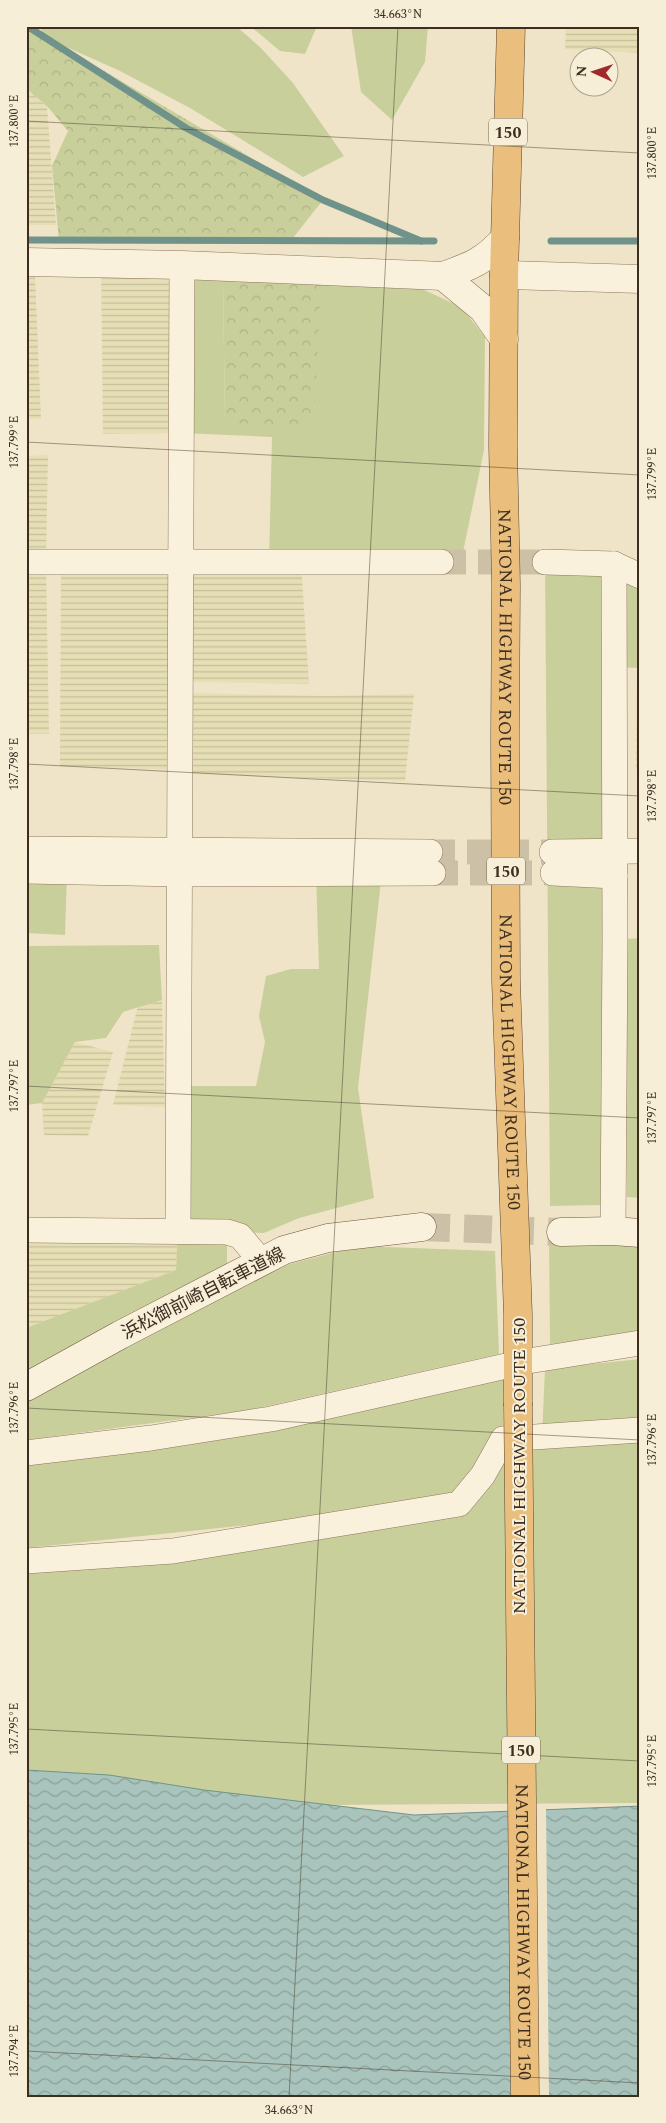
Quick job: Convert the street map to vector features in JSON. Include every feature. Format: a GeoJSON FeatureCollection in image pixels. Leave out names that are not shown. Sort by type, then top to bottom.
{"type":"FeatureCollection","features":[{"type":"Feature","properties":{"kind":"highway","name":"NATIONAL HIGHWAY ROUTE 150"},"geometry":{"type":"LineString","coordinates":[[511,26],[504,275],[503,446],[506,585],[504,736],[506,981],[518,1364],[525,2097]]}},
{"type":"Feature","properties":{"kind":"street"},"geometry":{"type":"LineString","coordinates":[[26,262],[182,265],[443,276],[469,267],[490,255],[505,238]]}},
{"type":"Feature","properties":{"kind":"street"},"geometry":{"type":"LineString","coordinates":[[178,1232],[182,265]]}},
{"type":"Feature","properties":{"kind":"street"},"geometry":{"type":"LineString","coordinates":[[504,275],[640,279]]}},
{"type":"Feature","properties":{"kind":"street"},"geometry":{"type":"LineString","coordinates":[[443,276],[483,309],[504,339]]}},
{"type":"Feature","properties":{"kind":"street"},"geometry":{"type":"LineString","coordinates":[[26,562],[441,562]]}},
{"type":"Feature","properties":{"kind":"street"},"geometry":{"type":"LineString","coordinates":[[545,562],[614,564],[640,576]]}},
{"type":"Feature","properties":{"kind":"street"},"geometry":{"type":"LineString","coordinates":[[613,1231],[614,564]]}},
{"type":"Feature","properties":{"kind":"street"},"geometry":{"type":"LineString","coordinates":[[26,849],[180,862],[390,871],[432,862]]}},
{"type":"Feature","properties":{"kind":"street"},"geometry":{"type":"LineString","coordinates":[[615,876],[552,862],[614,851],[640,851]]}},
{"type":"Feature","properties":{"kind":"street"},"geometry":{"type":"LineString","coordinates":[[26,871],[180,862]]}},
{"type":"Feature","properties":{"kind":"street","name":"浜松御前崎自転車道線"},"geometry":{"type":"LineString","coordinates":[[26,1387],[261,1260],[284,1250],[328,1238],[422,1227]]}},
{"type":"Feature","properties":{"kind":"street"},"geometry":{"type":"LineString","coordinates":[[26,1230],[227,1232],[240,1236],[261,1260]]}},
{"type":"Feature","properties":{"kind":"street"},"geometry":{"type":"LineString","coordinates":[[562,1232],[613,1231],[640,1233]]}},
{"type":"Feature","properties":{"kind":"street"},"geometry":{"type":"LineString","coordinates":[[26,1453],[151,1438],[270,1419],[518,1364],[640,1344]]}},
{"type":"Feature","properties":{"kind":"street"},"geometry":{"type":"LineString","coordinates":[[26,1561],[172,1551],[459,1504],[483,1475],[503,1439],[640,1430]]}},
{"type":"Feature","properties":{"kind":"shaded area"},"geometry":{"type":"Polygon","coordinates":[[[566,26],[640,26],[640,53],[618,52],[618,48],[565,49],[566,26]]]}},
{"type":"Feature","properties":{"kind":"shaded area"},"geometry":{"type":"Polygon","coordinates":[[[26,88],[47,106],[56,225],[26,225],[26,88]]]}},
{"type":"Feature","properties":{"kind":"shaded area"},"geometry":{"type":"Polygon","coordinates":[[[101,262],[175,265],[181,433],[103,434],[101,262]]]}},
{"type":"Feature","properties":{"kind":"shaded area"},"geometry":{"type":"Polygon","coordinates":[[[35,277],[41,419],[26,419],[26,278],[35,277]]]}},
{"type":"Feature","properties":{"kind":"shaded area"},"geometry":{"type":"Polygon","coordinates":[[[48,455],[46,562],[49,734],[26,734],[26,456],[48,455]]]}},
{"type":"Feature","properties":{"kind":"shaded area"},"geometry":{"type":"Polygon","coordinates":[[[181,554],[180,770],[60,766],[61,562],[181,554]]]}},
{"type":"Feature","properties":{"kind":"shaded area"},"geometry":{"type":"Polygon","coordinates":[[[192,562],[301,562],[309,684],[193,682],[192,562]]]}},
{"type":"Feature","properties":{"kind":"shaded area"},"geometry":{"type":"Polygon","coordinates":[[[637,673],[640,673],[640,769],[636,769],[637,673]]]}},
{"type":"Feature","properties":{"kind":"shaded area"},"geometry":{"type":"Polygon","coordinates":[[[189,693],[328,696],[414,694],[405,781],[188,774],[189,693]]]}},
{"type":"Feature","properties":{"kind":"shaded area"},"geometry":{"type":"Polygon","coordinates":[[[162,1000],[165,1107],[113,1105],[139,1002],[162,1000]]]}},
{"type":"Feature","properties":{"kind":"shaded area"},"geometry":{"type":"Polygon","coordinates":[[[75,1042],[113,1052],[88,1136],[44,1135],[42,1103],[75,1042]]]}},
{"type":"Feature","properties":{"kind":"shaded area"},"geometry":{"type":"Polygon","coordinates":[[[26,1230],[178,1231],[176,1270],[26,1328],[26,1230]]]}},
{"type":"Feature","properties":{"kind":"green space"},"geometry":{"type":"Polygon","coordinates":[[[26,26],[323,200],[289,243],[59,241],[52,166],[68,131],[47,106],[26,88],[26,26]]]}},
{"type":"Feature","properties":{"kind":"green space"},"geometry":{"type":"Polygon","coordinates":[[[40,26],[236,26],[261,48],[293,83],[344,156],[303,177],[190,108],[118,70],[44,37],[40,26]]]}},
{"type":"Feature","properties":{"kind":"green space"},"geometry":{"type":"Polygon","coordinates":[[[250,26],[317,26],[305,54],[280,51],[250,26]]]}},
{"type":"Feature","properties":{"kind":"green space"},"geometry":{"type":"Polygon","coordinates":[[[351,26],[428,26],[425,62],[392,120],[361,92],[351,26]]]}},
{"type":"Feature","properties":{"kind":"green space"},"geometry":{"type":"Polygon","coordinates":[[[182,274],[223,280],[225,422],[321,283],[420,288],[461,307],[485,337],[484,450],[461,562],[416,553],[269,562],[272,437],[181,433],[182,274]]]}},
{"type":"Feature","properties":{"kind":"green space"},"geometry":{"type":"Polygon","coordinates":[[[223,280],[321,283],[314,425],[225,423],[223,280]]]}},
{"type":"Feature","properties":{"kind":"green space"},"geometry":{"type":"Polygon","coordinates":[[[545,562],[640,575],[640,668],[614,667],[602,1205],[550,1206],[545,562]]]}},
{"type":"Feature","properties":{"kind":"green space"},"geometry":{"type":"Polygon","coordinates":[[[26,871],[67,873],[65,935],[26,933],[26,871]]]}},
{"type":"Feature","properties":{"kind":"green space"},"geometry":{"type":"Polygon","coordinates":[[[382,872],[358,1088],[374,1198],[299,1218],[264,1233],[227,1232],[227,1266],[26,1373],[26,1328],[176,1270],[179,1086],[256,1086],[265,1042],[259,1016],[266,976],[291,969],[319,969],[316,873],[382,872]]]}},
{"type":"Feature","properties":{"kind":"green space"},"geometry":{"type":"Polygon","coordinates":[[[640,938],[640,1198],[627,1197],[625,939],[640,938]]]}},
{"type":"Feature","properties":{"kind":"green space"},"geometry":{"type":"Polygon","coordinates":[[[159,945],[162,1000],[123,1012],[106,1038],[75,1042],[42,1103],[26,1105],[26,946],[159,945]]]}},
{"type":"Feature","properties":{"kind":"green space"},"geometry":{"type":"Polygon","coordinates":[[[549,1240],[640,1247],[640,1333],[550,1344],[549,1240]]]}},
{"type":"Feature","properties":{"kind":"green space"},"geometry":{"type":"Polygon","coordinates":[[[359,1246],[495,1251],[499,1354],[250,1410],[26,1440],[26,1401],[267,1270],[359,1246]]]}},
{"type":"Feature","properties":{"kind":"green space"},"geometry":{"type":"Polygon","coordinates":[[[640,1359],[640,1803],[329,1805],[26,1771],[26,1564],[384,1511],[26,1548],[26,1461],[504,1379],[503,1439],[497,1449],[542,1435],[545,1369],[640,1359]]]}},
{"type":"Feature","properties":{"kind":"water"},"geometry":{"type":"Polygon","coordinates":[[[26,1770],[109,1775],[204,1790],[414,1815],[640,1806],[640,2097],[26,2097],[26,1770]]]}},
{"type":"Feature","properties":{"kind":"pier"},"geometry":{"type":"Polygon","coordinates":[[[546,1807],[549,2097],[511,2097],[509,1809],[546,1807]]]}},
{"type":"Feature","properties":{"kind":"waterway"},"geometry":{"type":"LineString","coordinates":[[27,26],[186,128],[323,200],[421,241]]}},
{"type":"Feature","properties":{"kind":"waterway"},"geometry":{"type":"LineString","coordinates":[[26,240],[434,241]]}},
{"type":"Feature","properties":{"kind":"waterway"},"geometry":{"type":"LineString","coordinates":[[551,241],[640,241]]}},
{"type":"Feature","properties":{"kind":"tunnel"},"geometry":{"type":"LineString","coordinates":[[441,562],[545,562]]}},
{"type":"Feature","properties":{"kind":"tunnel"},"geometry":{"type":"LineString","coordinates":[[430,852],[552,852]]}},
{"type":"Feature","properties":{"kind":"tunnel"},"geometry":{"type":"LineString","coordinates":[[433,873],[553,873]]}},
{"type":"Feature","properties":{"kind":"tunnel"},"geometry":{"type":"LineString","coordinates":[[422,1227],[561,1232]]}}]}
